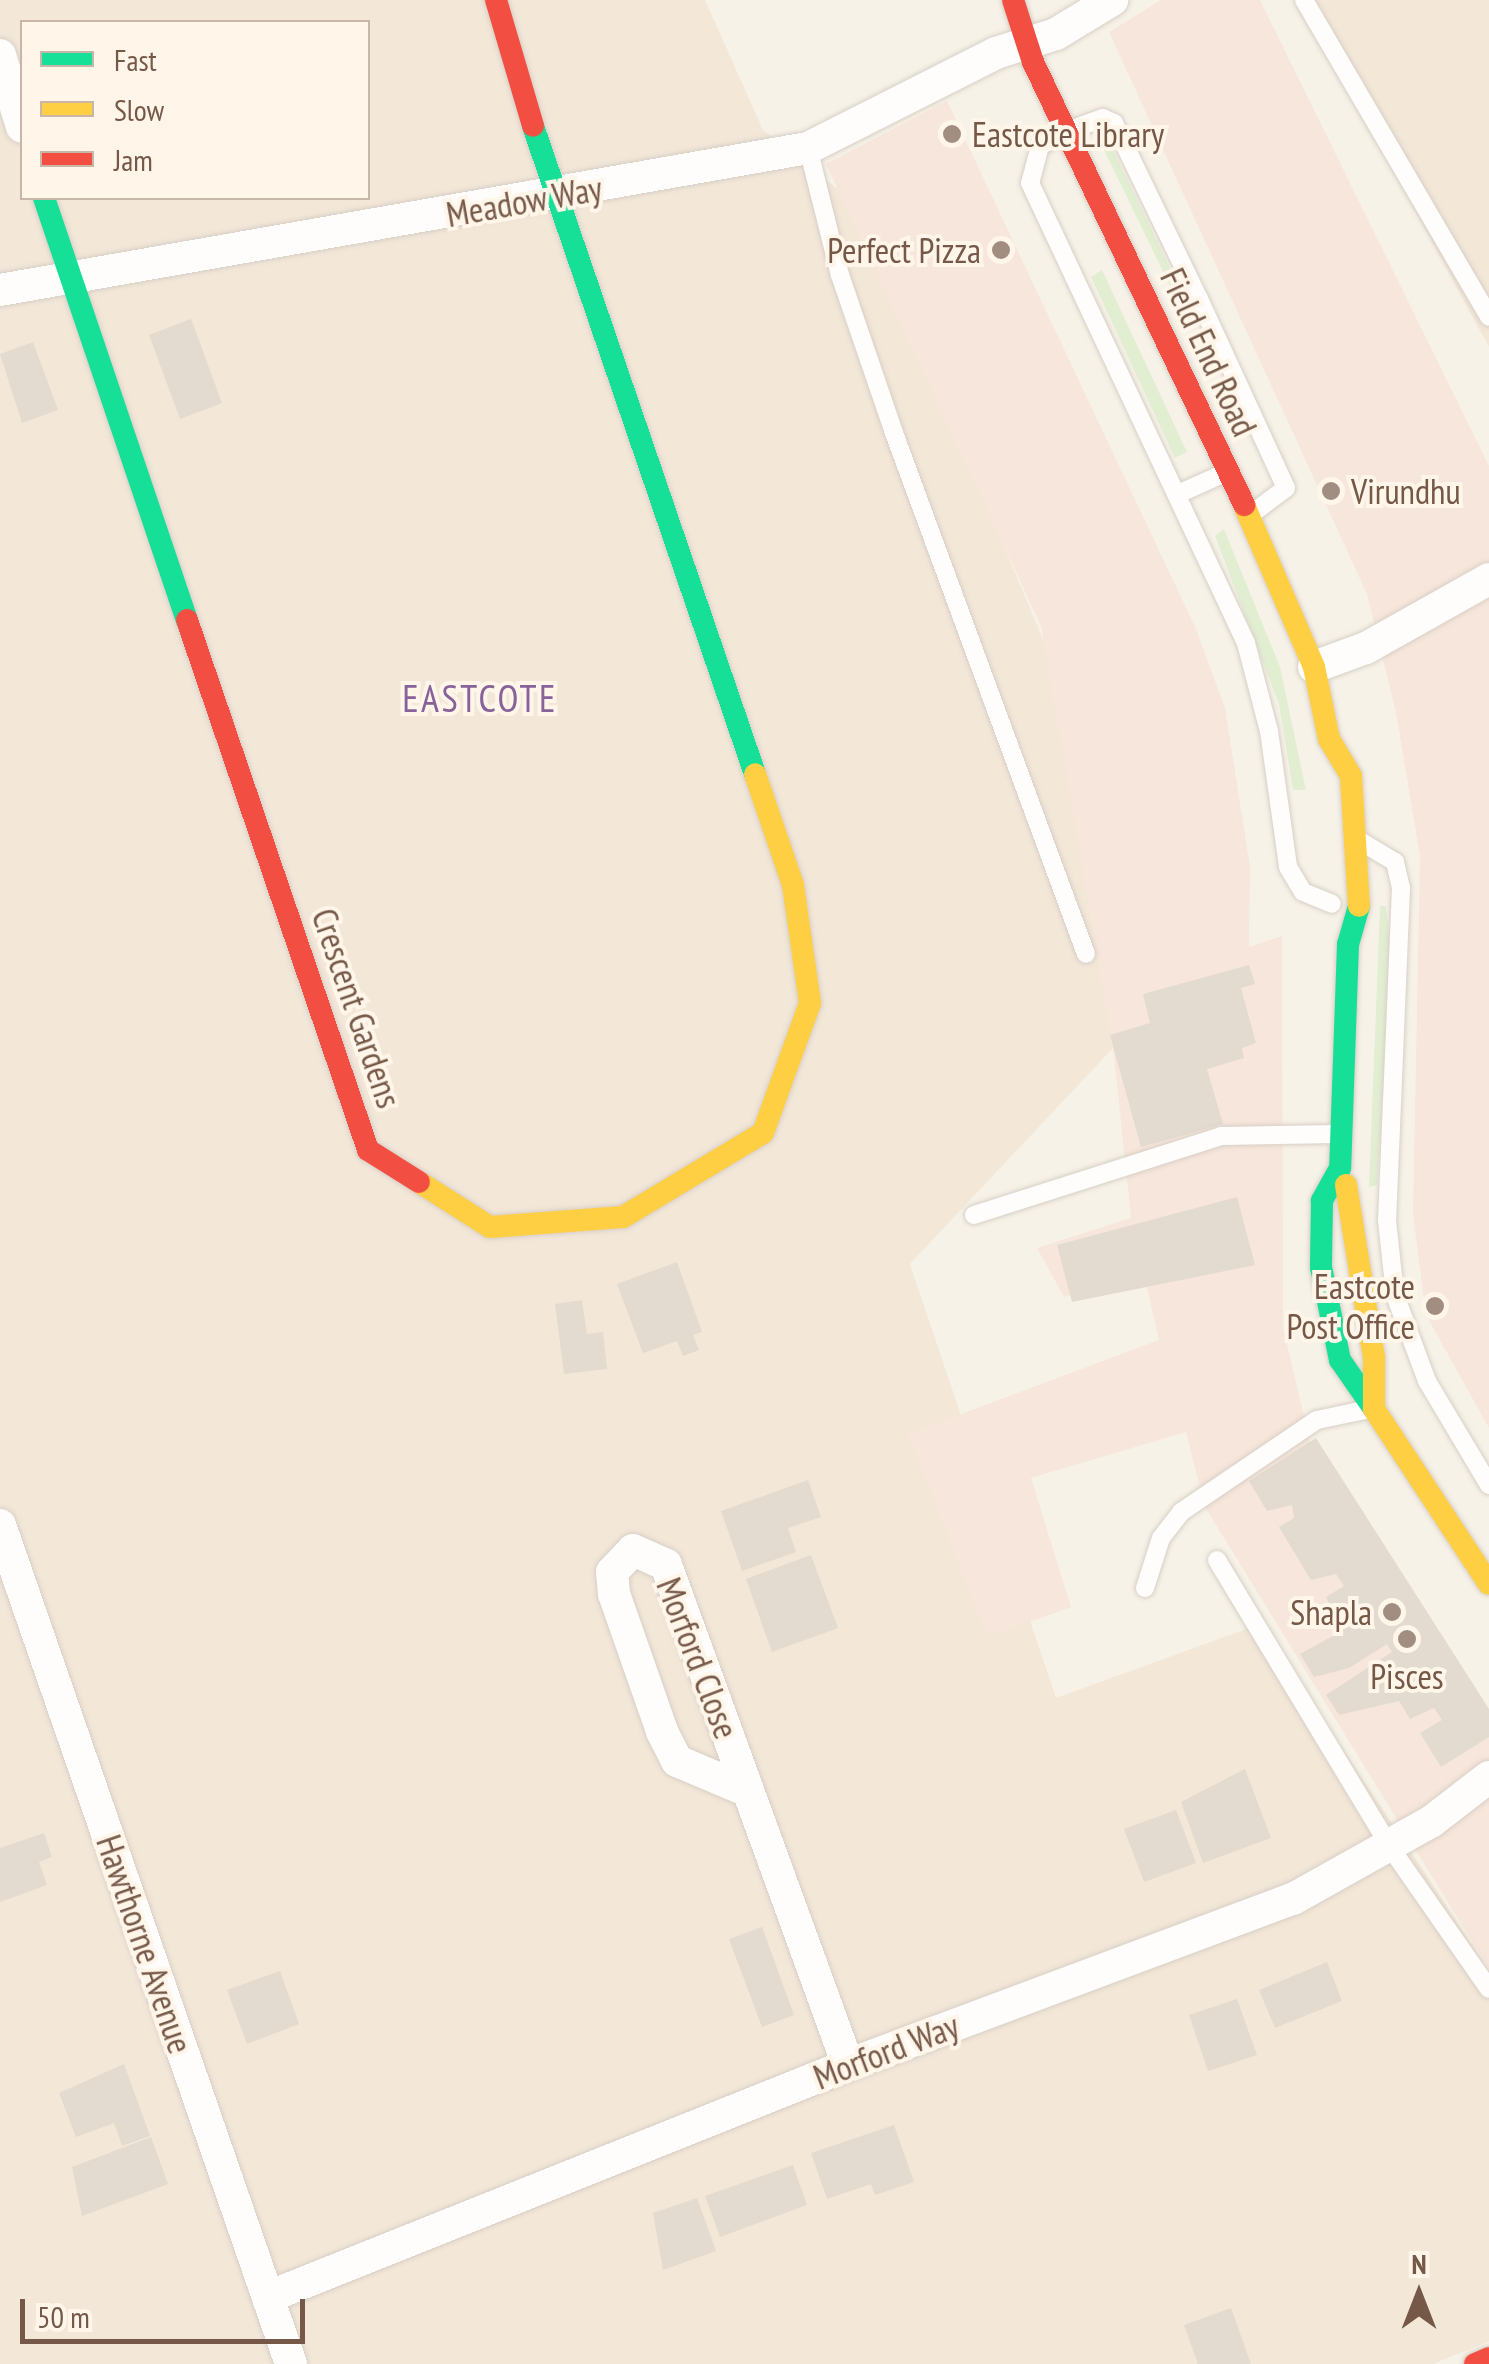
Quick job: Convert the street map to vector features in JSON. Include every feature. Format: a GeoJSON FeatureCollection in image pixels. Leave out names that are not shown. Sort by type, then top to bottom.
{"type":"FeatureCollection","features":[{"type":"Feature","properties":{"kind":"street","name":"Crescent Gardens"},"geometry":{"type":"LineString","coordinates":[[45,200],[368,1150],[490,1228],[623,1217],[763,1132],[810,1004],[793,885],[554,196],[496,0]]}},
{"type":"Feature","properties":{"kind":"street","name":"Field End Road"},"geometry":{"type":"LineString","coordinates":[[1012,0],[1067,131],[1249,515],[1314,667],[1329,739],[1351,776],[1360,841],[1360,914],[1348,944],[1340,1168],[1352,1226],[1374,1409]]}},
{"type":"Feature","properties":{"kind":"street","name":"Meadow Way"},"geometry":{"type":"LineString","coordinates":[[0,290],[554,196],[808,148],[1026,41],[1056,34],[1112,0]]}},
{"type":"Feature","properties":{"kind":"street"},"geometry":{"type":"LineString","coordinates":[[0,55],[20,121]]}},
{"type":"Feature","properties":{"kind":"street"},"geometry":{"type":"LineString","coordinates":[[1314,667],[1366,648],[1489,578]]}},
{"type":"Feature","properties":{"kind":"street","name":"Field End Road"},"geometry":{"type":"LineString","coordinates":[[1321,780],[1329,739]]}},
{"type":"Feature","properties":{"kind":"street","name":"Field End Road"},"geometry":{"type":"LineString","coordinates":[[1330,872],[1332,904],[1348,944]]}},
{"type":"Feature","properties":{"kind":"street","name":"Field End Road"},"geometry":{"type":"LineString","coordinates":[[1340,1168],[1322,1201],[1324,1302],[1340,1360],[1489,1584]]}},
{"type":"Feature","properties":{"kind":"street","name":"Hawthorne Avenue"},"geometry":{"type":"LineString","coordinates":[[0,1524],[291,2364]]}},
{"type":"Feature","properties":{"kind":"street","name":"Morford Close"},"geometry":{"type":"LineString","coordinates":[[748,1791],[678,1760],[662,1731],[614,1594],[612,1572],[633,1550],[666,1565],[848,2065]]}},
{"type":"Feature","properties":{"kind":"street","name":"Morford Way"},"geometry":{"type":"LineString","coordinates":[[268,2297],[848,2065],[1293,1899],[1390,1847],[1489,1777]]}},
{"type":"Feature","properties":{"kind":"street"},"geometry":{"type":"LineString","coordinates":[[1475,2364],[1489,2358]]}},
{"type":"Feature","properties":{"kind":"lane"},"geometry":{"type":"LineString","coordinates":[[1304,0],[1489,317]]}},
{"type":"Feature","properties":{"kind":"lane"},"geometry":{"type":"LineString","coordinates":[[1249,515],[1286,488],[1199,299],[1114,123],[1103,118],[1067,131],[1040,146],[1030,182],[1178,494],[1256,675],[1288,867],[1303,892],[1332,904]]}},
{"type":"Feature","properties":{"kind":"lane"},"geometry":{"type":"LineString","coordinates":[[808,148],[840,275],[894,433],[1086,954]]}},
{"type":"Feature","properties":{"kind":"lane"},"geometry":{"type":"LineString","coordinates":[[1178,494],[1227,472]]}},
{"type":"Feature","properties":{"kind":"lane"},"geometry":{"type":"LineString","coordinates":[[1360,841],[1395,862],[1400,888],[1387,1220],[1395,1295],[1412,1348],[1489,1485]]}},
{"type":"Feature","properties":{"kind":"lane"},"geometry":{"type":"LineString","coordinates":[[974,1215],[1222,1136],[1343,1134]]}},
{"type":"Feature","properties":{"kind":"lane"},"geometry":{"type":"LineString","coordinates":[[1352,1226],[1387,1220]]}},
{"type":"Feature","properties":{"kind":"lane"},"geometry":{"type":"LineString","coordinates":[[1145,1588],[1161,1538],[1181,1512],[1317,1420],[1374,1409]]}},
{"type":"Feature","properties":{"kind":"lane"},"geometry":{"type":"LineString","coordinates":[[1218,1560],[1390,1847],[1489,1989]]}},
{"type":"Feature","properties":{"kind":"shaded area"},"geometry":{"type":"Polygon","coordinates":[[[0,0],[705,0],[763,130],[862,208],[1073,711],[1114,1047],[910,1264],[1056,1698],[1260,1624],[1489,1970],[1489,2341],[1433,2364],[0,2364],[0,0]]]}},
{"type":"Feature","properties":{"kind":"shaded area"},"geometry":{"type":"Polygon","coordinates":[[[1161,0],[1260,0],[1489,466],[1489,1428],[1426,1315],[1413,1215],[1420,856],[1396,712],[1367,594],[1109,32],[1161,0]]]}},
{"type":"Feature","properties":{"kind":"shaded area"},"geometry":{"type":"Polygon","coordinates":[[[1300,0],[1489,0],[1489,347],[1300,0]]]}},
{"type":"Feature","properties":{"kind":"shaded area"},"geometry":{"type":"Polygon","coordinates":[[[947,101],[1196,629],[1225,708],[1250,867],[1249,947],[1282,936],[1283,1327],[1313,1455],[1489,1721],[1489,1969],[1205,1507],[1186,1432],[1031,1478],[1071,1607],[987,1637],[908,1434],[1159,1340],[1143,1270],[1064,1297],[1037,1248],[1131,1218],[1114,1055],[1041,626],[826,164],[947,101]]]}},
{"type":"Feature","properties":{"kind":"green space"},"geometry":{"type":"Polygon","coordinates":[[[1111,146],[1182,293],[1176,298],[1104,150],[1111,146]]]}},
{"type":"Feature","properties":{"kind":"green space"},"geometry":{"type":"Polygon","coordinates":[[[1102,270],[1187,452],[1175,458],[1091,277],[1102,270]]]}},
{"type":"Feature","properties":{"kind":"green space"},"geometry":{"type":"Polygon","coordinates":[[[1224,529],[1280,667],[1306,790],[1293,790],[1279,704],[1215,536],[1224,529]]]}},
{"type":"Feature","properties":{"kind":"green space"},"geometry":{"type":"Polygon","coordinates":[[[1380,906],[1386,906],[1391,955],[1377,1185],[1369,1187],[1380,906]]]}},
{"type":"Feature","properties":{"kind":"building"},"geometry":{"type":"Polygon","coordinates":[[[191,319],[222,403],[180,419],[149,335],[191,319]]]}},
{"type":"Feature","properties":{"kind":"building"},"geometry":{"type":"Polygon","coordinates":[[[33,342],[58,410],[22,423],[0,354],[33,342]]]}},
{"type":"Feature","properties":{"kind":"building"},"geometry":{"type":"Polygon","coordinates":[[[1249,965],[1255,984],[1241,988],[1256,1043],[1242,1048],[1244,1058],[1207,1069],[1223,1124],[1141,1147],[1110,1035],[1150,1023],[1143,994],[1249,965]]]}},
{"type":"Feature","properties":{"kind":"building"},"geometry":{"type":"Polygon","coordinates":[[[1237,1197],[1255,1265],[1072,1302],[1057,1245],[1237,1197]]]}},
{"type":"Feature","properties":{"kind":"building"},"geometry":{"type":"Polygon","coordinates":[[[677,1262],[702,1332],[693,1335],[699,1350],[683,1356],[677,1341],[643,1353],[617,1284],[677,1262]]]}},
{"type":"Feature","properties":{"kind":"building"},"geometry":{"type":"Polygon","coordinates":[[[582,1300],[587,1334],[603,1332],[607,1369],[564,1374],[555,1304],[582,1300]]]}},
{"type":"Feature","properties":{"kind":"building"},"geometry":{"type":"Polygon","coordinates":[[[1316,1438],[1489,1709],[1489,1737],[1441,1767],[1420,1733],[1442,1720],[1434,1708],[1410,1719],[1399,1701],[1339,1715],[1326,1695],[1392,1652],[1387,1644],[1349,1668],[1314,1677],[1300,1654],[1342,1631],[1326,1597],[1344,1586],[1336,1574],[1311,1580],[1279,1527],[1294,1518],[1292,1505],[1267,1511],[1249,1481],[1316,1438]]]}},
{"type":"Feature","properties":{"kind":"building"},"geometry":{"type":"Polygon","coordinates":[[[808,1480],[821,1517],[788,1528],[796,1552],[742,1571],[721,1511],[808,1480]]]}},
{"type":"Feature","properties":{"kind":"building"},"geometry":{"type":"Polygon","coordinates":[[[811,1555],[838,1628],[772,1652],[746,1579],[811,1555]]]}},
{"type":"Feature","properties":{"kind":"building"},"geometry":{"type":"Polygon","coordinates":[[[1245,1769],[1271,1838],[1203,1863],[1181,1802],[1245,1769]]]}},
{"type":"Feature","properties":{"kind":"building"},"geometry":{"type":"Polygon","coordinates":[[[1176,1810],[1196,1863],[1144,1882],[1124,1829],[1176,1810]]]}},
{"type":"Feature","properties":{"kind":"building"},"geometry":{"type":"Polygon","coordinates":[[[44,1833],[52,1857],[39,1862],[47,1885],[0,1902],[0,1848],[44,1833]]]}},
{"type":"Feature","properties":{"kind":"building"},"geometry":{"type":"Polygon","coordinates":[[[762,1927],[794,2015],[762,2027],[729,1939],[762,1927]]]}},
{"type":"Feature","properties":{"kind":"building"},"geometry":{"type":"Polygon","coordinates":[[[1327,1962],[1342,2001],[1275,2028],[1259,1990],[1327,1962]]]}},
{"type":"Feature","properties":{"kind":"building"},"geometry":{"type":"Polygon","coordinates":[[[280,1971],[299,2024],[247,2044],[227,1990],[280,1971]]]}},
{"type":"Feature","properties":{"kind":"building"},"geometry":{"type":"Polygon","coordinates":[[[1237,1999],[1257,2055],[1208,2071],[1189,2015],[1237,1999]]]}},
{"type":"Feature","properties":{"kind":"building"},"geometry":{"type":"Polygon","coordinates":[[[124,2064],[150,2136],[122,2146],[114,2123],[76,2137],[59,2093],[124,2064]]]}},
{"type":"Feature","properties":{"kind":"building"},"geometry":{"type":"Polygon","coordinates":[[[894,2125],[914,2182],[875,2195],[871,2184],[827,2199],[811,2153],[894,2125]]]}},
{"type":"Feature","properties":{"kind":"building"},"geometry":{"type":"Polygon","coordinates":[[[151,2137],[168,2184],[82,2216],[72,2167],[151,2137]]]}},
{"type":"Feature","properties":{"kind":"building"},"geometry":{"type":"Polygon","coordinates":[[[793,2165],[807,2205],[720,2237],[705,2196],[793,2165]]]}},
{"type":"Feature","properties":{"kind":"building"},"geometry":{"type":"Polygon","coordinates":[[[697,2198],[716,2251],[663,2270],[653,2213],[697,2198]]]}},
{"type":"Feature","properties":{"kind":"building"},"geometry":{"type":"Polygon","coordinates":[[[1231,2308],[1251,2364],[1198,2364],[1184,2325],[1231,2308]]]}},
{"type":"Feature","properties":{"kind":"traffic: fast"},"geometry":{"type":"LineString","coordinates":[[533,126],[755,774]]}},
{"type":"Feature","properties":{"kind":"traffic: fast"},"geometry":{"type":"LineString","coordinates":[[45,200],[187,620]]}},
{"type":"Feature","properties":{"kind":"traffic: fast"},"geometry":{"type":"LineString","coordinates":[[1359,906],[1348,944],[1340,1168],[1322,1201],[1321,1267],[1340,1360],[1374,1409]]}},
{"type":"Feature","properties":{"kind":"traffic: slow"},"geometry":{"type":"LineString","coordinates":[[1244,505],[1314,667],[1329,739],[1351,776],[1359,906]]}},
{"type":"Feature","properties":{"kind":"traffic: slow"},"geometry":{"type":"LineString","coordinates":[[419,1182],[490,1227],[623,1217],[763,1133],[810,1003],[793,885],[755,774]]}},
{"type":"Feature","properties":{"kind":"traffic: slow"},"geometry":{"type":"LineString","coordinates":[[1346,1185],[1374,1358],[1374,1409],[1489,1584]]}},
{"type":"Feature","properties":{"kind":"traffic: jam"},"geometry":{"type":"LineString","coordinates":[[496,0],[533,126]]}},
{"type":"Feature","properties":{"kind":"traffic: jam"},"geometry":{"type":"LineString","coordinates":[[1013,0],[1033,62],[1244,505]]}},
{"type":"Feature","properties":{"kind":"traffic: jam"},"geometry":{"type":"LineString","coordinates":[[187,620],[368,1150],[419,1182]]}},
{"type":"Feature","properties":{"kind":"traffic: jam"},"geometry":{"type":"LineString","coordinates":[[1475,2364],[1489,2358]]}},
{"type":"Feature","properties":{"kind":"place","name":"Eastcote Library"},"geometry":{"type":"Point","coordinates":[952,134]}},
{"type":"Feature","properties":{"kind":"place","name":"Perfect Pizza"},"geometry":{"type":"Point","coordinates":[1001,250]}},
{"type":"Feature","properties":{"kind":"place","name":"Virundhu"},"geometry":{"type":"Point","coordinates":[1331,491]}},
{"type":"Feature","properties":{"kind":"place","name":"Eastcote Post Office"},"geometry":{"type":"Point","coordinates":[1435,1306]}},
{"type":"Feature","properties":{"kind":"place","name":"Shapla"},"geometry":{"type":"Point","coordinates":[1392,1612]}},
{"type":"Feature","properties":{"kind":"place","name":"Pisces"},"geometry":{"type":"Point","coordinates":[1407,1639]}},
{"type":"Feature","properties":{"kind":"district","name":"EASTCOTE"},"geometry":{"type":"Point","coordinates":[480,698]}}]}
